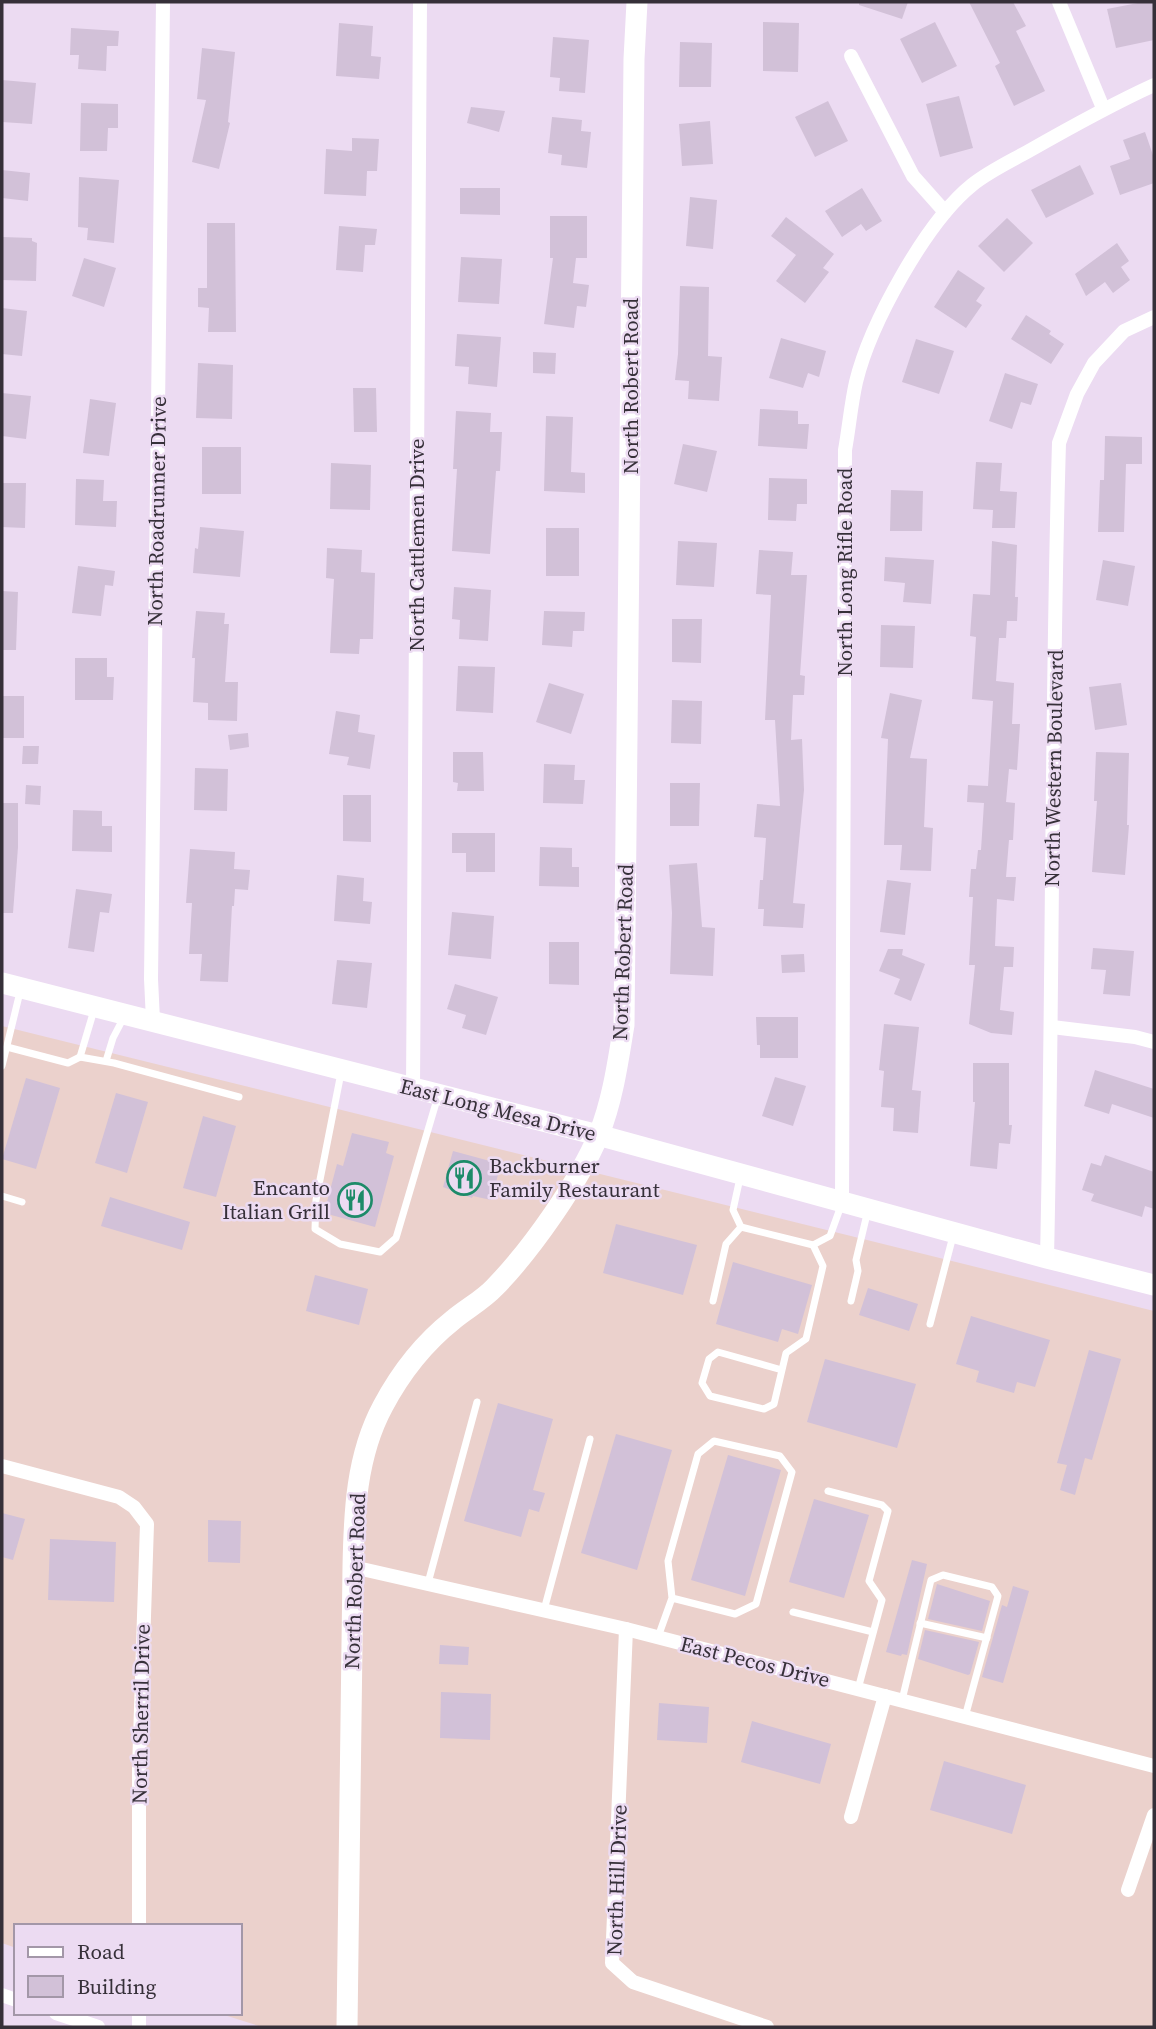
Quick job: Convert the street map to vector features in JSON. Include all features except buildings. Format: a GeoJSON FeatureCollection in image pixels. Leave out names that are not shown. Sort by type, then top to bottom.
{"type":"FeatureCollection","features":[{"type":"Feature","properties":{"kind":"main road","name":"North Robert Road"},"geometry":{"type":"LineString","coordinates":[[347,2027],[353,1567],[355,1500],[364,1456],[382,1407],[417,1354],[450,1322],[493,1289],[529,1247],[570,1187],[598,1135],[609,1102],[624,1025],[634,59],[638,2]]}},
{"type":"Feature","properties":{"kind":"main road","name":"East Long Mesa Drive"},"geometry":{"type":"LineString","coordinates":[[12,985],[598,1135],[1154,1285]]}},
{"type":"Feature","properties":{"kind":"street","name":"North Roadrunner Drive"},"geometry":{"type":"LineString","coordinates":[[153,1020],[151,979],[163,2]]}},
{"type":"Feature","properties":{"kind":"street","name":"North Cattlemen Drive"},"geometry":{"type":"LineString","coordinates":[[412,1089],[420,2]]}},
{"type":"Feature","properties":{"kind":"street"},"geometry":{"type":"LineString","coordinates":[[1059,2],[1102,108]]}},
{"type":"Feature","properties":{"kind":"street"},"geometry":{"type":"LineString","coordinates":[[852,56],[913,176],[945,212]]}},
{"type":"Feature","properties":{"kind":"street","name":"North Long Rifle Road"},"geometry":{"type":"LineString","coordinates":[[842,1202],[845,450],[856,381],[880,319],[901,277],[945,212],[972,185],[1102,108],[1154,85]]}},
{"type":"Feature","properties":{"kind":"street","name":"North Western Boulevard"},"geometry":{"type":"LineString","coordinates":[[1047,1258],[1059,443],[1077,394],[1094,363],[1124,331],[1154,317]]}},
{"type":"Feature","properties":{"kind":"street"},"geometry":{"type":"LineString","coordinates":[[1052,1027],[1135,1037],[1154,1042]]}},
{"type":"Feature","properties":{"kind":"street","name":"North Sherril Drive"},"geometry":{"type":"LineString","coordinates":[[2,1466],[120,1497],[134,1507],[147,1524],[139,1769],[139,1924]]}},
{"type":"Feature","properties":{"kind":"street","name":"East Pecos Drive"},"geometry":{"type":"LineString","coordinates":[[353,1567],[626,1629],[1154,1766]]}},
{"type":"Feature","properties":{"kind":"street","name":"North Hill Drive"},"geometry":{"type":"LineString","coordinates":[[626,1629],[612,1963],[633,1982],[767,2027]]}},
{"type":"Feature","properties":{"kind":"street"},"geometry":{"type":"LineString","coordinates":[[851,1817],[885,1696]]}},
{"type":"Feature","properties":{"kind":"street"},"geometry":{"type":"LineString","coordinates":[[1128,1890],[1154,1815]]}},
{"type":"Feature","properties":{"kind":"street"},"geometry":{"type":"LineString","coordinates":[[62,2015],[98,2027]]}},
{"type":"Feature","properties":{"kind":"lane"},"geometry":{"type":"LineString","coordinates":[[2,1066],[7,1047],[12,985]]}},
{"type":"Feature","properties":{"kind":"lane"},"geometry":{"type":"LineString","coordinates":[[80,1057],[95,1006]]}},
{"type":"Feature","properties":{"kind":"lane"},"geometry":{"type":"LineString","coordinates":[[106,1061],[113,1038],[126,1013]]}},
{"type":"Feature","properties":{"kind":"lane"},"geometry":{"type":"LineString","coordinates":[[7,1047],[68,1063],[80,1057],[106,1061],[239,1097]]}},
{"type":"Feature","properties":{"kind":"lane"},"geometry":{"type":"LineString","coordinates":[[342,1070],[316,1200],[315,1229],[340,1244],[380,1252],[396,1238],[439,1096]]}},
{"type":"Feature","properties":{"kind":"lane"},"geometry":{"type":"LineString","coordinates":[[740,1174],[733,1210],[741,1227]]}},
{"type":"Feature","properties":{"kind":"lane"},"geometry":{"type":"LineString","coordinates":[[2,1196],[22,1202]]}},
{"type":"Feature","properties":{"kind":"lane"},"geometry":{"type":"LineString","coordinates":[[741,1227],[813,1245],[831,1236],[842,1202]]}},
{"type":"Feature","properties":{"kind":"lane"},"geometry":{"type":"LineString","coordinates":[[851,1301],[858,1271],[856,1260],[868,1209]]}},
{"type":"Feature","properties":{"kind":"lane"},"geometry":{"type":"LineString","coordinates":[[713,1301],[726,1244],[741,1227]]}},
{"type":"Feature","properties":{"kind":"lane"},"geometry":{"type":"LineString","coordinates":[[930,1324],[954,1233]]}},
{"type":"Feature","properties":{"kind":"lane"},"geometry":{"type":"LineString","coordinates":[[782,1370],[719,1352],[709,1359],[702,1382],[710,1396],[764,1409],[774,1404],[782,1370],[786,1353],[806,1339],[823,1266],[813,1245]]}},
{"type":"Feature","properties":{"kind":"lane"},"geometry":{"type":"LineString","coordinates":[[428,1583],[477,1402]]}},
{"type":"Feature","properties":{"kind":"lane"},"geometry":{"type":"LineString","coordinates":[[544,1610],[590,1439]]}},
{"type":"Feature","properties":{"kind":"lane"},"geometry":{"type":"LineString","coordinates":[[658,1637],[672,1598],[668,1561],[698,1454],[714,1441],[780,1456],[792,1472],[757,1604],[735,1614],[672,1598]]}},
{"type":"Feature","properties":{"kind":"lane"},"geometry":{"type":"LineString","coordinates":[[828,1490],[882,1505],[888,1511],[869,1581],[882,1600],[858,1689]]}},
{"type":"Feature","properties":{"kind":"lane"},"geometry":{"type":"LineString","coordinates":[[902,1700],[931,1580],[943,1575],[992,1587],[998,1596],[965,1717]]}},
{"type":"Feature","properties":{"kind":"lane"},"geometry":{"type":"LineString","coordinates":[[793,1612],[873,1633]]}},
{"type":"Feature","properties":{"kind":"lane"},"geometry":{"type":"LineString","coordinates":[[920,1623],[987,1638]]}},
{"type":"Feature","properties":{"kind":"shaded area"},"geometry":{"type":"Polygon","coordinates":[[[2,1026],[1154,1311],[1154,2027],[262,2027],[224,2015],[242,2015],[242,1924],[14,1924],[14,1947],[2,1943],[2,1026]]]}},
{"type":"Feature","properties":{"kind":"place","name":"Backburner Family Restaurant"},"geometry":{"type":"Point","coordinates":[464,1178]}},
{"type":"Feature","properties":{"kind":"place","name":"Encanto Italian Grill"},"geometry":{"type":"Point","coordinates":[355,1200]}}]}
